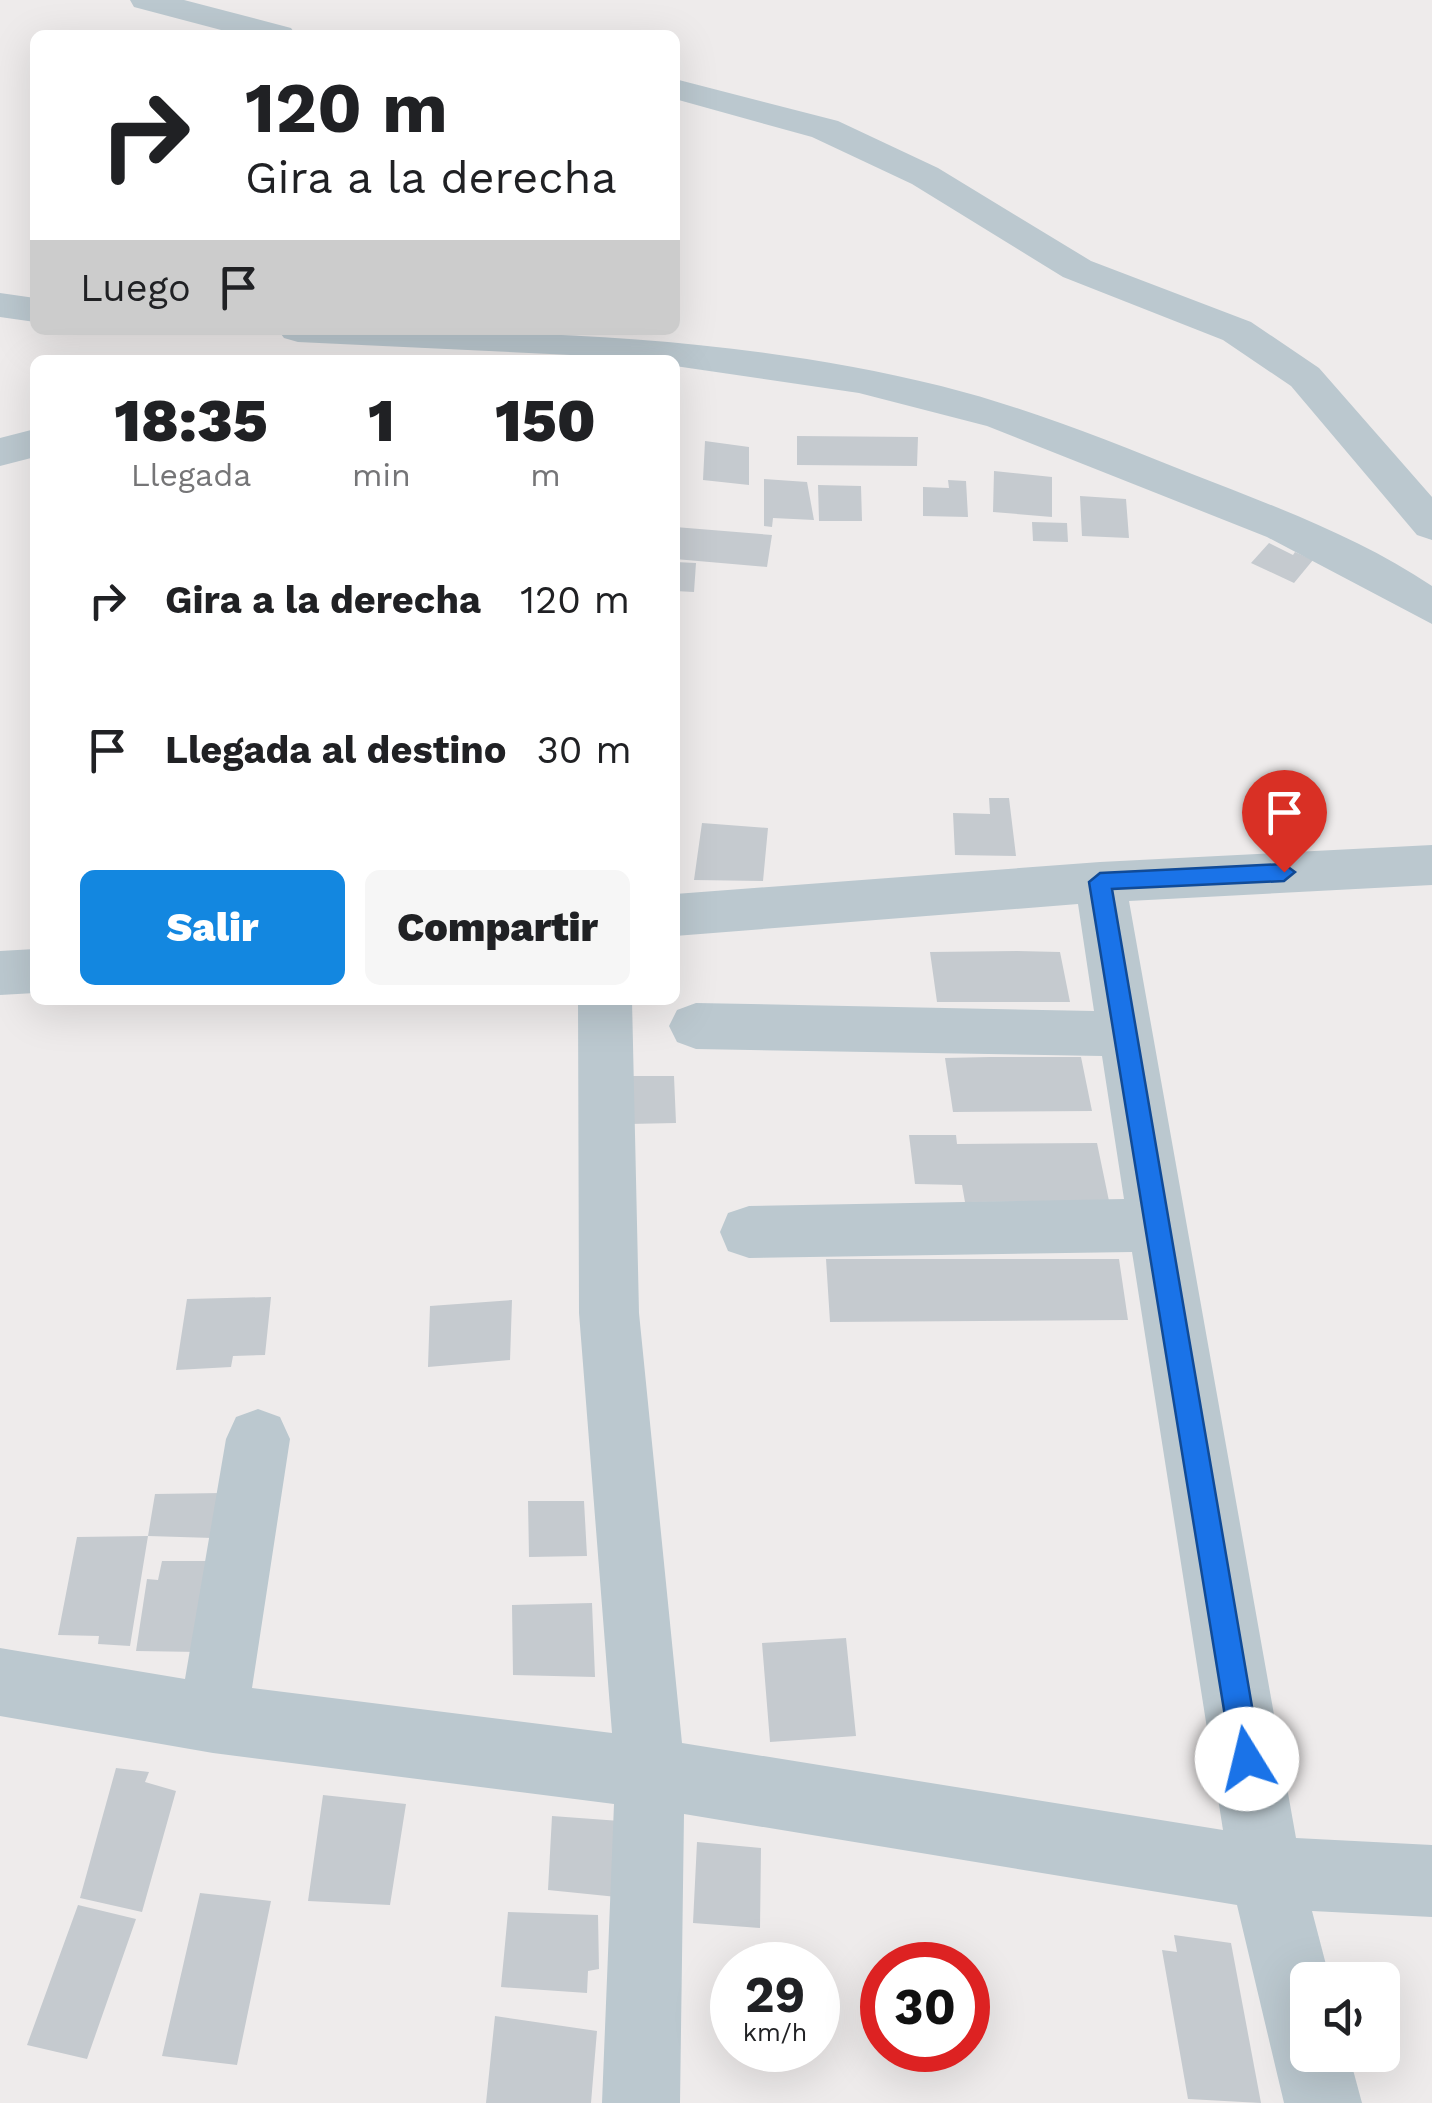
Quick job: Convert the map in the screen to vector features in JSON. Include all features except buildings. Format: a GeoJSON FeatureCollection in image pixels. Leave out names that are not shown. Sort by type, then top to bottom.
{"type":"FeatureCollection","features":[{"type":"Feature","properties":{"kind":"street"},"geometry":{"type":"LineString","coordinates":[[146,0],[261,30]]}},
{"type":"Feature","properties":{"kind":"street"},"geometry":{"type":"LineString","coordinates":[[680,90],[733,101],[824,130],[925,176],[1077,269],[1237,331],[1305,377],[1432,525]]}},
{"type":"Feature","properties":{"kind":"street"},"geometry":{"type":"LineString","coordinates":[[0,305],[30,309]]}},
{"type":"Feature","properties":{"kind":"street"},"geometry":{"type":"LineString","coordinates":[[414,335],[644,355]]}},
{"type":"Feature","properties":{"kind":"street"},"geometry":{"type":"LineString","coordinates":[[388,355],[461,337]]}},
{"type":"Feature","properties":{"kind":"street"},"geometry":{"type":"LineString","coordinates":[[680,360],[894,387],[992,414],[1274,524],[1350,560],[1432,608]]}},
{"type":"Feature","properties":{"kind":"street"},"geometry":{"type":"LineString","coordinates":[[0,452],[30,444]]}},
{"type":"Feature","properties":{"kind":"street"},"geometry":{"type":"LineString","coordinates":[[680,916],[1100,882],[1432,865]]}},
{"type":"Feature","properties":{"kind":"street"},"geometry":{"type":"LineString","coordinates":[[1100,882],[1122,1034],[1266,1873],[1290,1968]]}},
{"type":"Feature","properties":{"kind":"street"},"geometry":{"type":"LineString","coordinates":[[0,973],[30,971]]}},
{"type":"Feature","properties":{"kind":"street"},"geometry":{"type":"LineString","coordinates":[[604,1005],[610,1313],[650,1772],[642,2103]]}},
{"type":"Feature","properties":{"kind":"street"},"geometry":{"type":"LineString","coordinates":[[696,1026],[1122,1034]]}},
{"type":"Feature","properties":{"kind":"street"},"geometry":{"type":"LineString","coordinates":[[749,1232],[1157,1225]]}},
{"type":"Feature","properties":{"kind":"street"},"geometry":{"type":"LineString","coordinates":[[213,1718],[258,1439]]}},
{"type":"Feature","properties":{"kind":"street"},"geometry":{"type":"LineString","coordinates":[[0,1682],[213,1718],[650,1772],[1266,1873],[1432,1881]]}},
{"type":"Feature","properties":{"kind":"street"},"geometry":{"type":"LineString","coordinates":[[1315,2072],[1323,2103]]}},
{"type":"Feature","properties":{"kind":"route"},"geometry":{"type":"LineString","coordinates":[[1247,1759],[1122,1034],[1100,882],[1284,872]]}}]}
